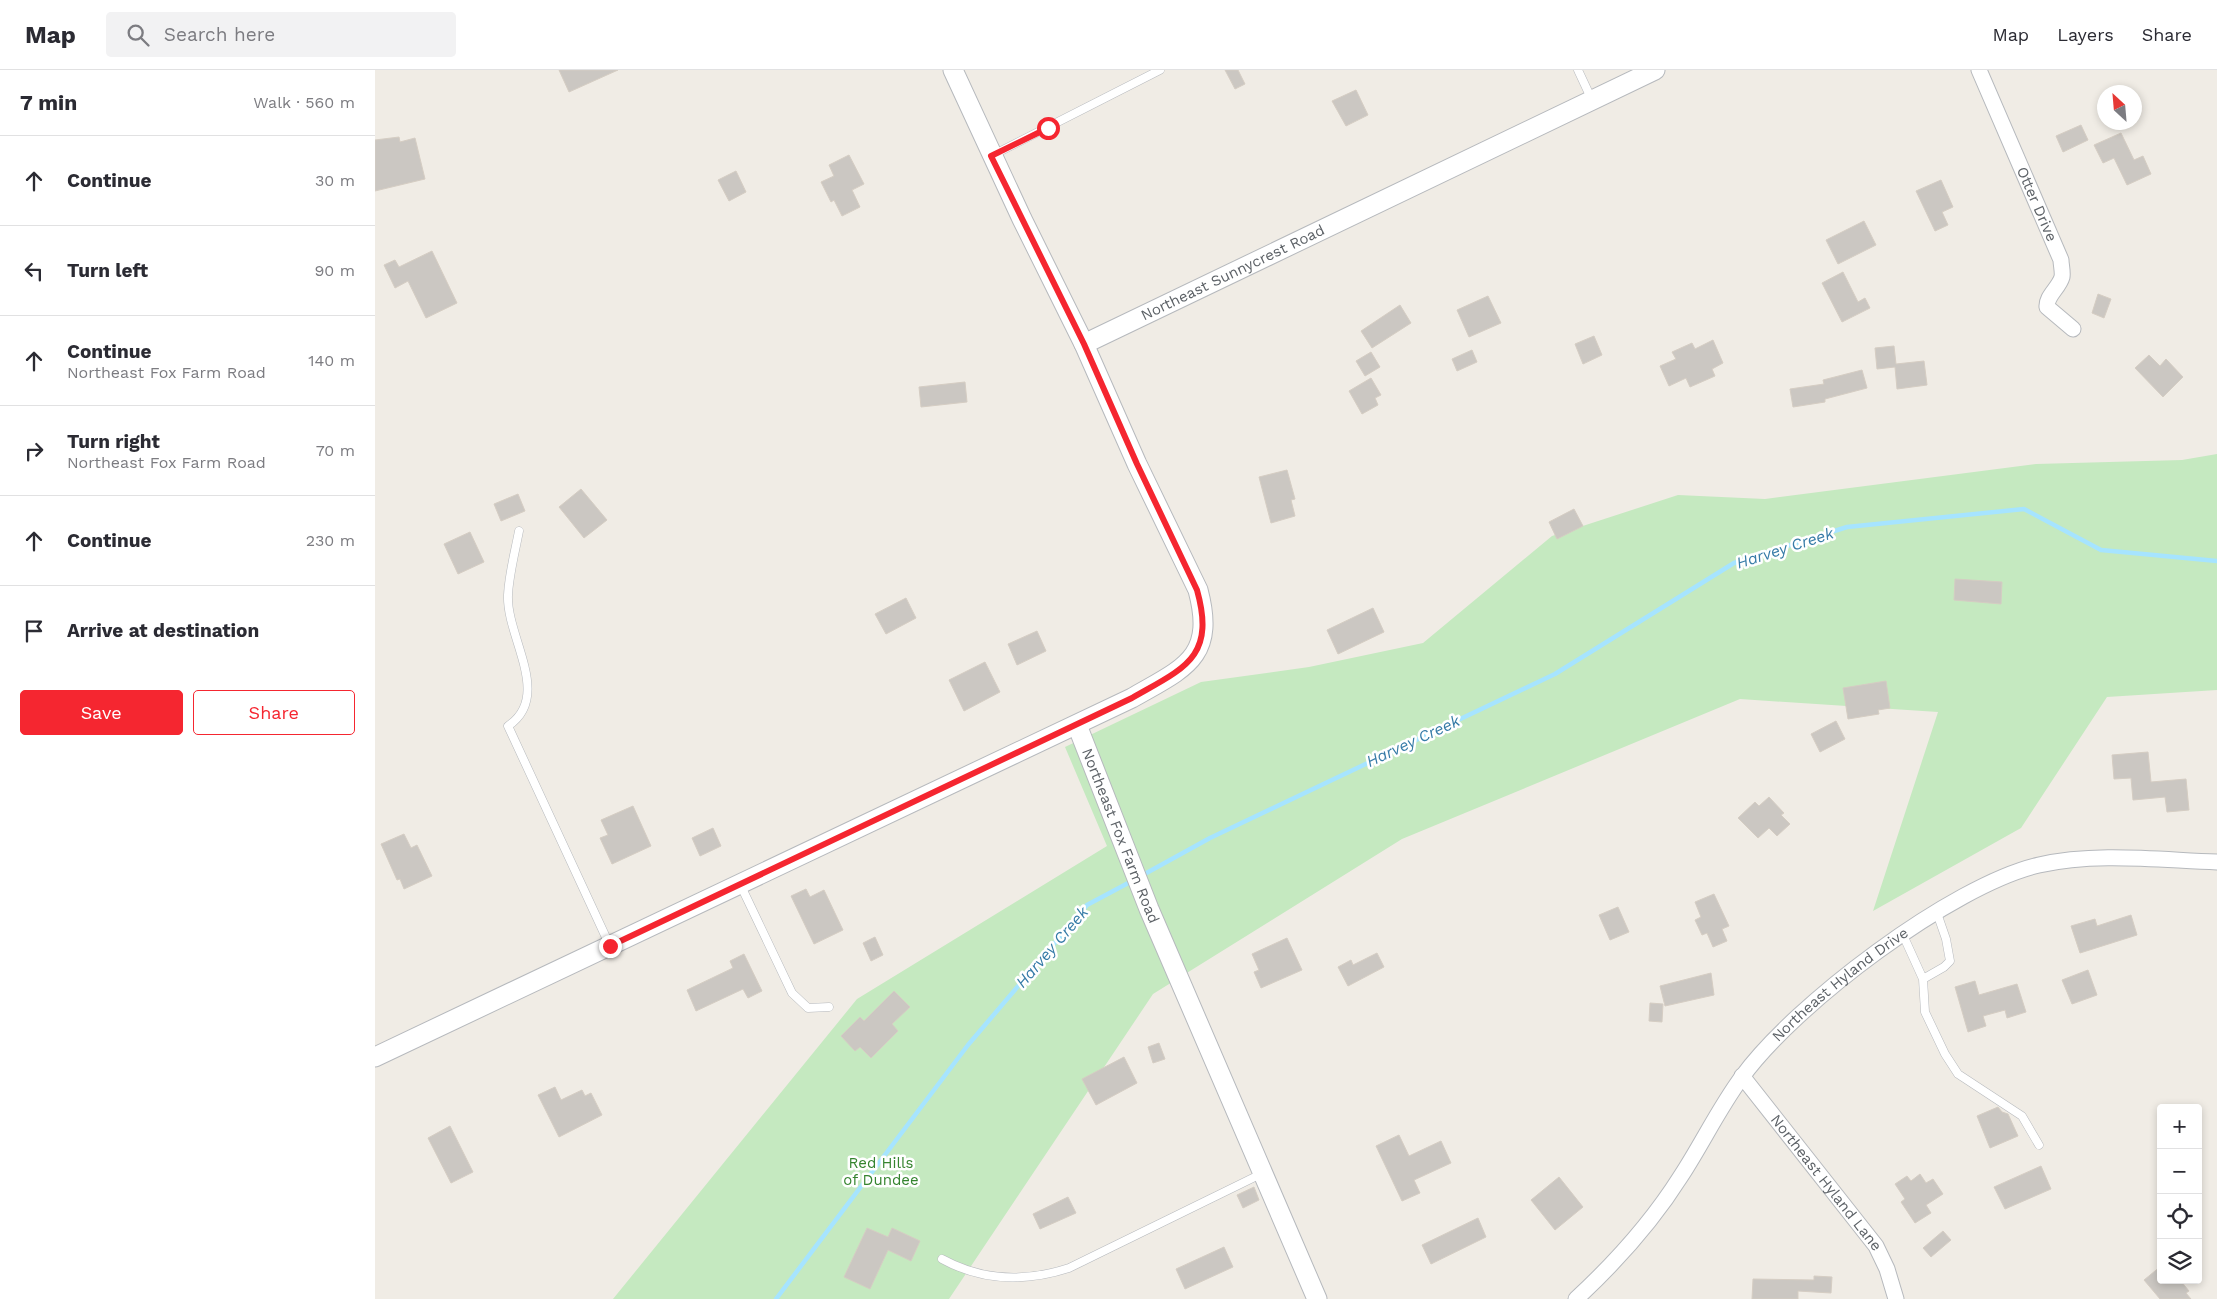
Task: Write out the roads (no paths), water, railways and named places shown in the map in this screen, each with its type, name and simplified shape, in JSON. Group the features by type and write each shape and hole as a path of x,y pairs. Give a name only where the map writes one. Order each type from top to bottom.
{"street":[{"path":"375,1056 1077,725 1170,676 1190,660 1202,640 1205,626 1197,590 1137,464 1084,344 991,156 953,70"},
{"name":"Otter Drive","path":"1979,70 2061,260 2063,275 2047,302 2047,307 2073,330"},
{"name":"Northeast Sunnycrest Road","path":"1084,344 1592,101 1647,72"},
{"name":"Northeast Fox Farm Road","path":"1077,725 1149,909 1317,1299"},
{"name":"Northeast Hyland Drive","path":"1576,1299 1600,1277 1647,1225 1681,1176 1742,1076 1771,1044 1824,994 1903,935 1962,896 2011,872 2041,864 2084,859 2217,862"},
{"name":"Northeast Hyland Lane","path":"1742,1076 1876,1246 1887,1269 1896,1299"}],"lane":[{"path":"991,156 1160,70"},
{"path":"1578,70 1592,101"},
{"path":"519,531 508,596 510,616 526,673 527,702 524,712 508,726 610,946"},
{"path":"740,884 792,993 808,1008 829,1007"},
{"path":"1923,979 1945,967 1950,961 1946,939 1937,912"},
{"path":"1903,935 1923,979 1925,1012 1945,1054 1958,1074 2022,1116 2039,1145"},
{"path":"942,1259 959,1268 980,1274 1004,1277 1045,1276 1069,1268 1263,1173"}],"waterway":[{"name":"Harvey Creek","path":"1141,876 1210,838 1555,674 1734,563 1847,527 2024,509 2101,550 2217,561"},
{"name":"Harvey Creek","path":"776,1299 968,1045 1087,905 1132,881"}],"park label":[{"name":"Red Hills of Dundee","path":"881,1172"}]}
